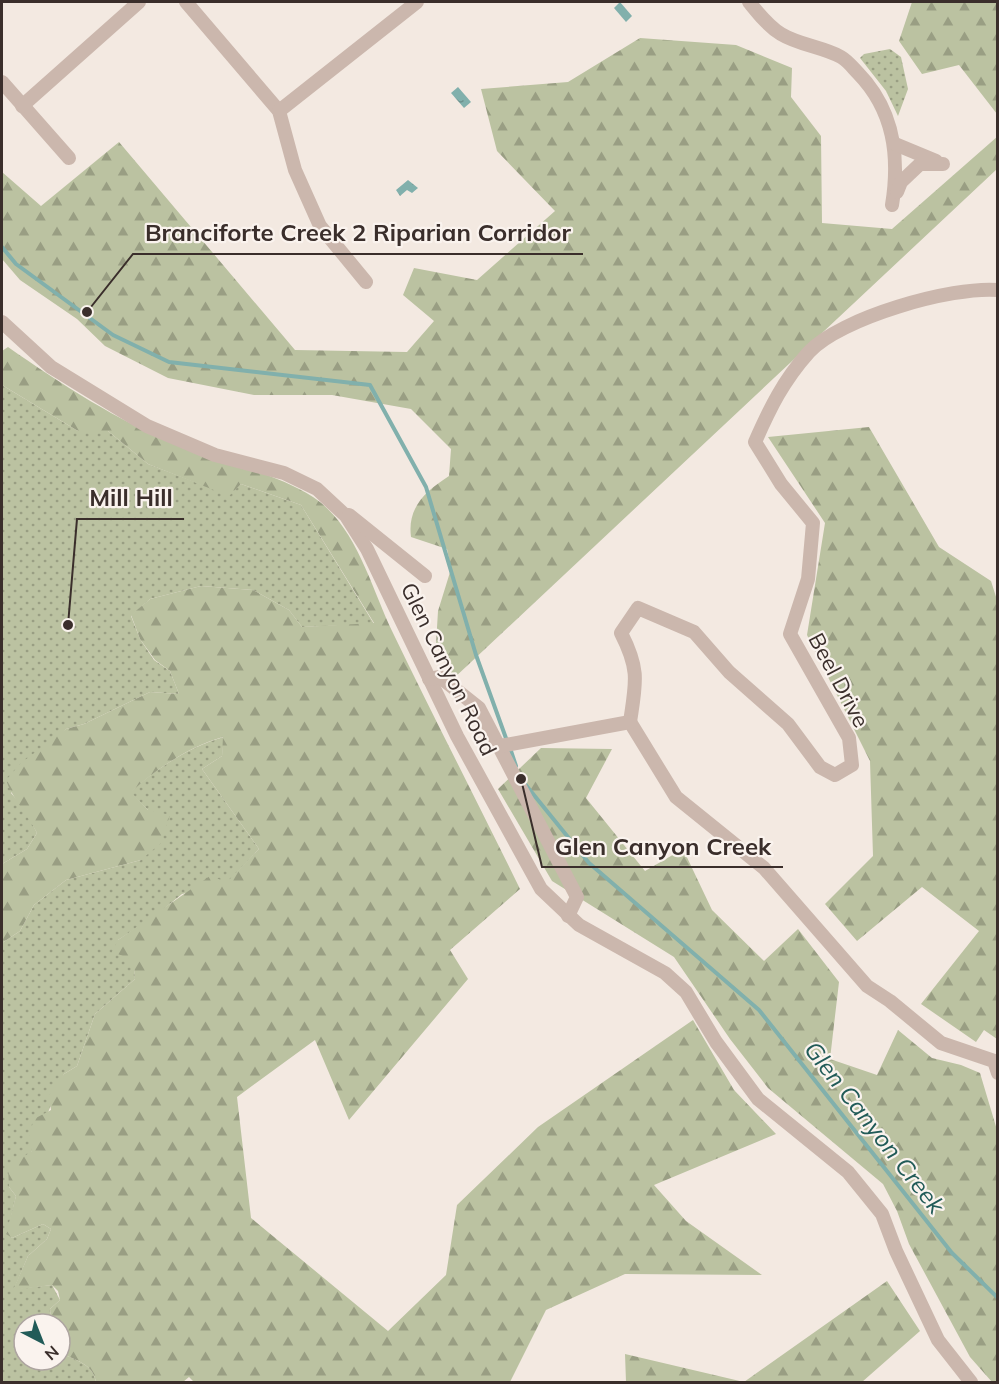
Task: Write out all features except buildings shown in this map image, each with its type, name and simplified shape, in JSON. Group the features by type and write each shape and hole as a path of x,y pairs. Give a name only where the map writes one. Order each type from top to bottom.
{"street":[{"path":"22,106 139,2"},
{"path":"186,2 279,111 295,170 320,226 366,282"},
{"path":"279,111 417,2"},
{"path":"749,2 762,18 781,34 843,58 872,88 888,119 895,144 896,177 892,205 901,182 920,164 943,164 895,144"},
{"path":"2,82 69,158"},
{"name":"Beel Drive","path":"630,722 637,676 631,652 621,633 638,608 694,632 729,672 788,724 820,767 835,774 852,765 849,738 790,634 808,579 813,523 781,484 754,442 777,393 811,350 862,318 914,302 984,289 998,290"},
{"name":"Glen Canyon Road","path":"2,322 7,336 51,367 147,426 215,454 284,473 317,489 346,516 367,549 462,746 541,889 579,925 665,973 686,992 716,1042 758,1099 848,1172 882,1214 896,1251 938,1340 971,1383"},
{"path":"317,489 425,576"},
{"path":"429,679 440,677 479,708 503,752 523,797 577,897 568,915"},
{"path":"503,752 515,743 630,722 676,797 764,868 867,986 890,1001 941,1043 994,1061 998,1073"}],"green space":[{"path":"912,2 997,2 997,114 959,65 922,74 899,41"},
{"path":"640,38 736,45 792,68 791,97 821,136 822,223 892,229 998,136 997,169 453,679 436,644 438,611 451,569 447,549 411,537 415,508 426,494 449,476 451,449 411,409 332,395 254,395 168,378 105,346 77,319 20,280 2,259 2,172 41,206 119,142 295,350 407,352 434,321 403,295 414,268 477,280 555,211 497,151 481,89 568,82"},
{"path":"890,49 901,57 908,89 898,116 886,91 860,58 864,54"},
{"path":"8,347 69,388 133,425 177,445 281,480 313,497 328,509 352,541 393,633 520,889 450,950 468,979 349,1120 315,1040 237,1097 251,1218 388,1331 446,1275 457,1205 538,1127 693,1020 734,1090 776,1134 654,1185 686,1221 762,1275 625,1274 546,1310 510,1382 194,1382 189,1377 183,1382 96,1382 88,1367 72,1358 72,1312 50,1312 50,1309 60,1300 58,1291 52,1285 13,1290 28,1256 47,1239 51,1229 43,1224 12,1238 6,1234 16,1196 9,1187 8,1167 32,1151 28,1139 34,1119 51,1110 49,1095 64,1074 77,1066 95,1014 135,979 134,967 130,960 112,952 118,940 210,876 227,882 259,849 202,769 222,756 223,737 211,741 174,759 131,792 148,810 170,815 161,843 141,860 66,880 34,905 20,931 2,943 2,864 27,849 37,833 6,780 21,763 66,729 84,724 150,692 179,694 170,671 155,660 140,639 131,615 150,599 201,586 253,590 289,610 302,627 374,623 301,505 241,484 229,496 148,464 108,431 78,431 2,385 2,351"},
{"path":"2,385 78,431 108,431 148,464 229,495 241,484 301,505 374,624 302,627 289,610 253,590 201,586 150,599 131,616 140,639 154,660 170,671 179,694 150,692 84,724 66,729 11,793 25,809 37,833 27,849 2,864"},
{"path":"869,427 939,547 991,581 997,600 997,1039 984,1030 976,1042 921,1004 979,931 922,887 857,941 825,904 873,856 870,761 807,635 825,523 768,437"},
{"path":"224,737 222,756 202,769 259,849 227,883 182,894 155,916 118,940 134,963 135,979 95,1014 77,1066 64,1074 32,1151 9,1187 16,1196 7,1234 12,1238 43,1224 51,1229 47,1239 28,1256 14,1289 52,1285 60,1300 50,1309 50,1312 12,1312 12,1372 72,1372 72,1358 88,1367 96,1382 2,1382 2,943 20,931 34,905 66,880 141,860 148,810 130,792 174,759"},
{"path":"541,748 612,749 586,798 645,871 683,849 712,910 764,961 798,929 839,982 830,1059 877,1075 898,1030 932,1058 961,1065 980,1073 997,1130 997,1382 992,1382 970,1357 909,1244 897,1211 883,1184 768,1088 730,1039 674,957 552,881 498,789"},
{"path":"887,1281 920,1331 862,1382 744,1382"},
{"path":"625,1354 744,1382 626,1382"}],"water":[{"path":"620,2 632,16 626,22 614,8"},
{"path":"458,87 471,102 464,108 451,93"},
{"path":"408,180 418,188 412,193 407,190 400,196 396,190"}],"waterway":[{"name":"Glen Canyon Creek","path":"2,247 16,264 113,335 169,362 370,385 426,487 476,655 507,741"},
{"name":"Glen Canyon Creek","path":"510,748 516,766"},
{"name":"Glen Canyon Creek","path":"525,784 589,863 759,1010 952,1253 998,1298"}],"place":[{"name":"Branciforte Creek 2 Riparian Corridor","path":"87,312"},
{"name":"Mill Hill","path":"68,625"},
{"name":"Glen Canyon Creek","path":"521,779"}]}
